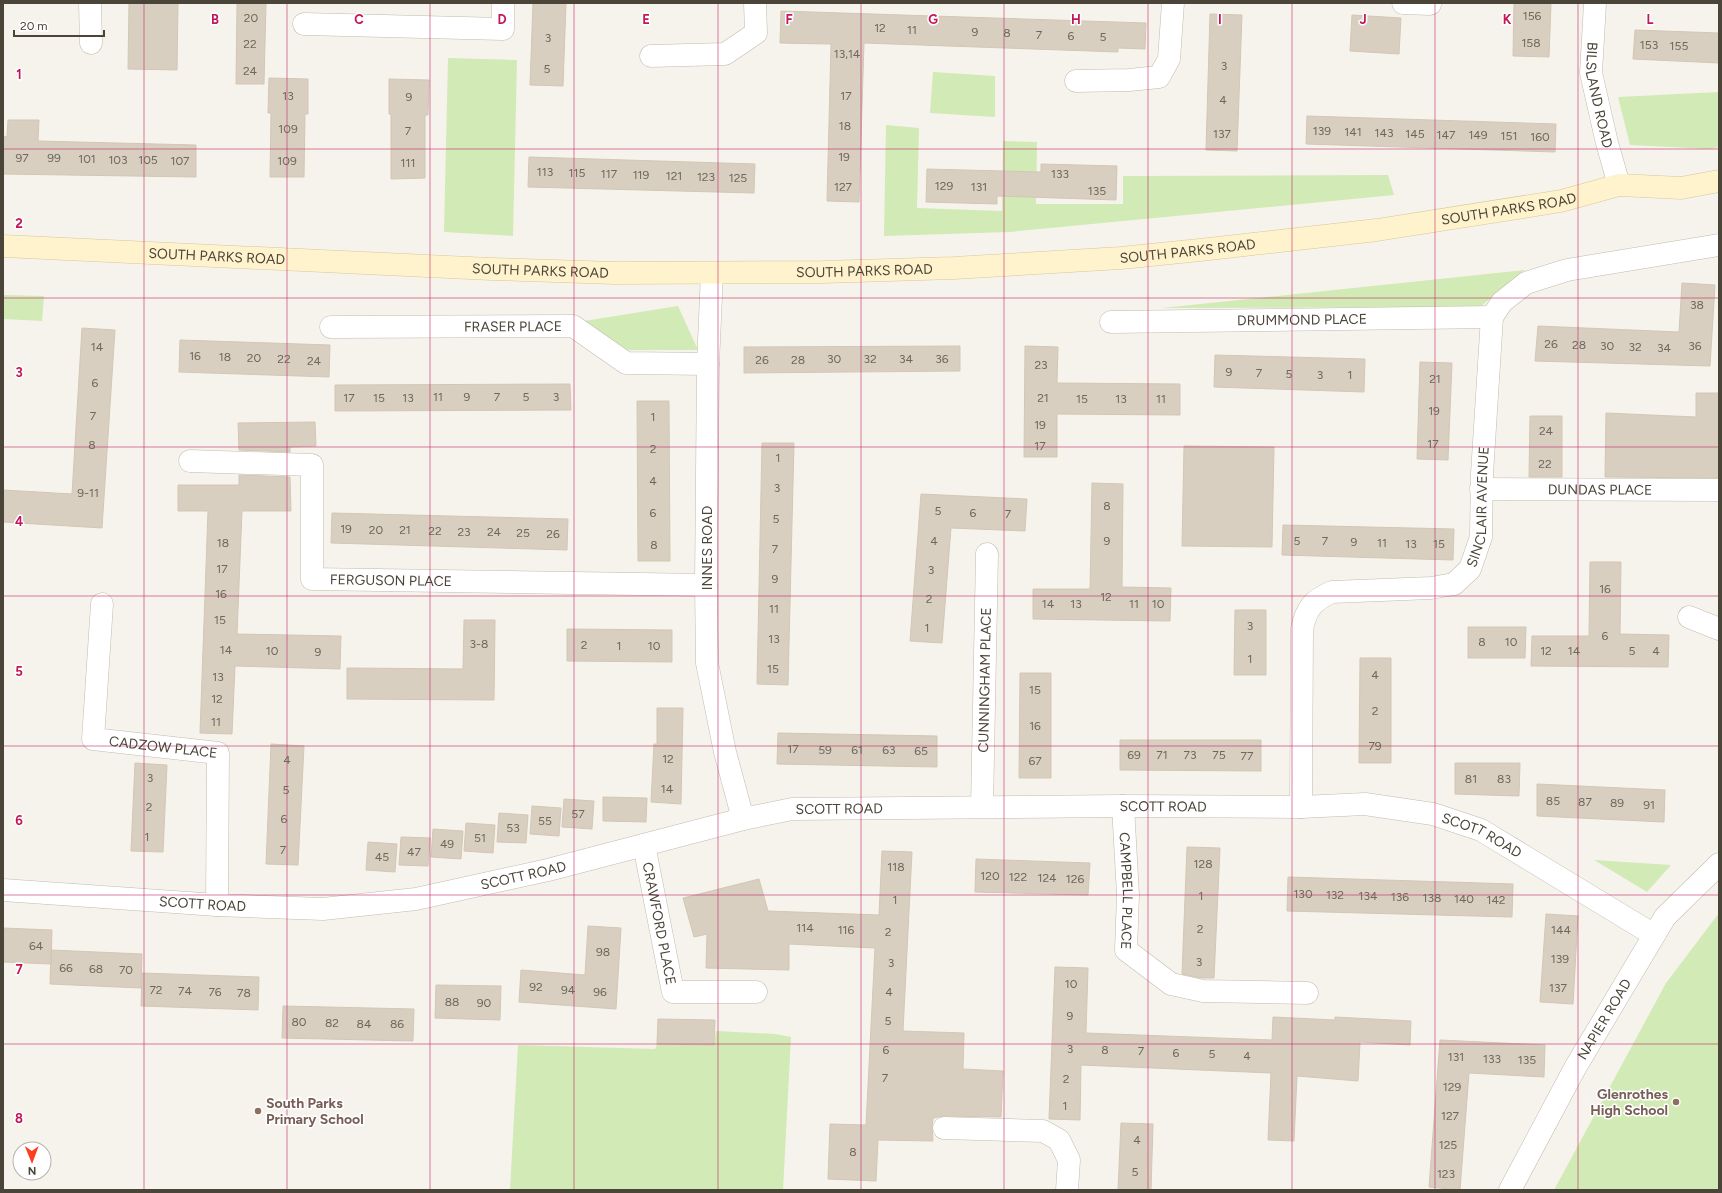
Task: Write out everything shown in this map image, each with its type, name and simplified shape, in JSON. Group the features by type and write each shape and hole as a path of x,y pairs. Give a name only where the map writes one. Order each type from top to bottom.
{"street":[{"path":"90,3 91,43"},
{"path":"304,24 503,29 503,3"},
{"path":"651,56 725,54 756,33 755,3"},
{"path":"1076,81 1129,80 1159,77 1169,59 1173,3"},
{"path":"1403,3 1430,4"},
{"name":"BILSLAND ROAD","path":"1595,3 1591,73 1607,143 1619,185"},
{"name":"SOUTH PARKS ROAD","path":"3,246 491,269 615,273 712,273 954,268 1121,258 1377,230 1561,201 1619,185 1681,188 1719,181"},
{"path":"1492,317 1502,302 1526,283 1567,270 1719,246"},
{"name":"INNES ROAD","path":"712,273 708,364 706,586 707,663 725,752 743,819"},
{"name":"DRUMMOND PLACE","path":"1111,322 1492,317"},
{"name":"SINCLAIR AVENUE","path":"1301,807 1302,629 1305,615 1318,598 1332,592 1431,588 1454,584 1470,569 1481,537 1481,489 1492,317"},
{"name":"FRASER PLACE","path":"331,327 573,326 626,363 708,364"},
{"name":"FERGUSON PLACE","path":"190,460 312,465 312,579 706,586"},
{"name":"DUNDAS PLACE","path":"1481,489 1719,490"},
{"name":"CUNNINGHAM PLACE","path":"982,807 986,554"},
{"name":"CADZOW PLACE","path":"102,604 93,739 218,753 217,905"},
{"path":"1689,616 1719,629"},
{"name":"SCOTT ROAD","path":"3,890 217,905 323,909 416,899 548,870 743,819 792,809 1123,806 1301,807 1365,804 1433,814 1482,830 1654,935"},
{"name":"CAMPBELL PLACE","path":"1123,806 1128,895 1126,950 1171,984 1203,991 1307,992"},
{"name":"CRAWFORD PLACE","path":"644,845 673,992 756,992"},
{"name":"NAPIER ROAD","path":"1510,1190 1575,1068 1665,917 1719,864"},
{"path":"944,1128 1043,1131 1059,1140 1069,1160 1067,1190"}],"green space":[{"path":"448,58 517,60 513,236 444,232"},
{"path":"933,72 995,76 995,117 930,113"},
{"path":"1719,92 1719,147 1710,149 1630,145 1618,97"},
{"path":"886,125 919,128 917,208 1002,211 1003,141 1037,142 1036,204 1123,204 1123,176 1388,175 1394,195 1009,232 884,236"},
{"path":"1525,270 1480,307 1162,308"},
{"path":"3,295 44,296 42,321 3,319"},
{"path":"678,306 698,350 625,350 584,321"},
{"path":"1594,860 1671,865 1647,892"},
{"name":"Glenrothes High School","path":"1719,913 1719,1190 1554,1190 1666,983"},
{"path":"716,1031 775,1034 791,1037 783,1190 510,1190 518,1045 655,1049 657,1044 714,1045"}],"building":[{"path":"129,3 178,3 177,70 128,69"},
{"path":"237,3 266,3 264,84 236,84"},
{"path":"533,3 566,3 563,86 530,85"},
{"path":"1514,3 1551,3 1549,57 1513,56"},
{"path":"781,11 1146,23 1145,49 1118,48 1118,52 864,43 859,202 827,201 831,44 780,43"},
{"path":"1210,14 1242,15 1237,151 1206,150"},
{"path":"1352,15 1401,18 1399,54 1350,51"},
{"path":"1635,30 1719,33 1719,63 1633,59"},
{"path":"269,78 308,79 308,114 305,114 304,177 270,177 271,113 268,113"},
{"path":"389,79 429,80 428,115 425,115 425,178 391,179 391,114 389,114"},
{"path":"1307,116 1556,124 1555,152 1306,144"},
{"path":"8,120 39,120 38,141 196,145 196,177 3,174 3,136 7,137"},
{"path":"529,157 755,164 754,193 528,187"},
{"path":"1041,164 1117,166 1116,200 997,196 997,204 926,202 927,169 1041,172"},
{"path":"1682,283 1715,285 1710,366 1535,361 1538,326 1679,332"},
{"path":"82,328 115,330 102,528 3,522 3,490 72,494"},
{"path":"180,340 330,345 329,377 179,372"},
{"path":"960,346 960,371 744,373 744,347"},
{"path":"1025,346 1058,347 1057,383 1180,384 1180,415 1057,414 1057,457 1024,457"},
{"path":"1215,355 1365,359 1364,392 1214,387"},
{"path":"1420,362 1452,363 1448,460 1417,459"},
{"path":"570,384 571,410 335,411 335,385"},
{"path":"1696,393 1719,393 1719,478 1605,477 1606,413 1696,417"},
{"path":"637,401 669,401 670,561 638,561"},
{"path":"1530,416 1562,416 1562,477 1529,477"},
{"path":"315,422 316,446 290,447 290,452 239,450 238,423"},
{"path":"762,443 794,443 788,685 757,684"},
{"path":"1184,446 1274,447 1272,547 1182,546"},
{"path":"239,475 290,477 291,511 242,511 237,634 341,636 340,669 235,666 232,734 200,733 208,511 178,511 178,485 239,485"},
{"path":"1092,483 1123,484 1122,587 1171,588 1170,621 1033,619 1033,589 1090,589"},
{"path":"921,494 1027,499 1025,531 951,528 942,643 910,641"},
{"path":"332,513 568,519 567,550 331,543"},
{"path":"1283,525 1454,529 1453,560 1282,555"},
{"path":"1590,562 1621,562 1620,634 1669,635 1668,667 1531,666 1532,636 1589,636"},
{"path":"1235,610 1266,610 1266,675 1234,675"},
{"path":"464,620 495,620 494,700 347,699 347,668 463,669"},
{"path":"1468,627 1526,627 1525,658 1468,658"},
{"path":"567,629 672,630 672,662 567,661"},
{"path":"1360,658 1391,658 1391,763 1359,763"},
{"path":"1020,673 1051,673 1051,778 1019,778"},
{"path":"657,708 683,708 681,804 651,802 654,744 657,744"},
{"path":"778,733 937,736 937,767 777,764"},
{"path":"1120,740 1261,740 1261,771 1120,770"},
{"path":"271,744 304,746 298,865 266,864"},
{"path":"135,763 167,765 163,852 131,851"},
{"path":"1455,763 1520,763 1519,796 1455,794"},
{"path":"1537,784 1665,790 1664,822 1537,816"},
{"path":"603,797 647,798 646,822 603,821"},
{"path":"564,799 594,801 592,829 562,827"},
{"path":"532,806 561,808 559,836 530,834"},
{"path":"499,813 528,815 526,843 497,842"},
{"path":"466,823 495,825 493,853 464,851"},
{"path":"433,829 463,831 461,859 431,857"},
{"path":"401,837 430,838 428,866 399,865"},
{"path":"368,842 397,844 395,872 366,870"},
{"path":"1187,847 1220,848 1214,978 1200,978 1182,974"},
{"path":"882,851 912,852 903,1031 964,1033 963,1069 1003,1071 1001,1117 944,1116 933,1118 933,1141 878,1140 876,1181 828,1179 830,1124 866,1125 875,948 789,944 789,970 706,968 707,934 694,937 683,898 759,879 768,911 879,915"},
{"path":"976,859 1090,863 1088,895 975,892"},
{"path":"1288,877 1513,884 1512,917 1287,911"},
{"path":"1546,914 1578,916 1573,1004 1540,1002"},
{"path":"588,926 621,928 616,1009 519,1002 521,970 585,975"},
{"path":"3,928 52,930 51,964 3,962"},
{"path":"51,950 142,954 141,988 50,984"},
{"path":"1055,967 1088,968 1086,1033 1272,1040 1273,1017 1335,1020 1335,1017 1411,1021 1410,1045 1360,1042 1358,1081 1297,1076 1294,1141 1268,1140 1271,1073 1081,1065 1080,1120 1049,1119"},
{"path":"142,973 259,977 258,1010 141,1006"},
{"path":"436,985 501,986 500,1020 435,1018"},
{"path":"283,1006 414,1009 413,1041 282,1038"},
{"path":"658,1019 715,1020 714,1045 657,1044"},
{"path":"1440,1040 1545,1045 1544,1077 1469,1073 1460,1190 1429,1187"},
{"path":"1121,1123 1153,1124 1151,1190 1118,1190"}],"place":[{"name":"Glenrothes High School","path":"1676,1102"},
{"name":"South Parks Primary School","path":"258,1111"}]}
